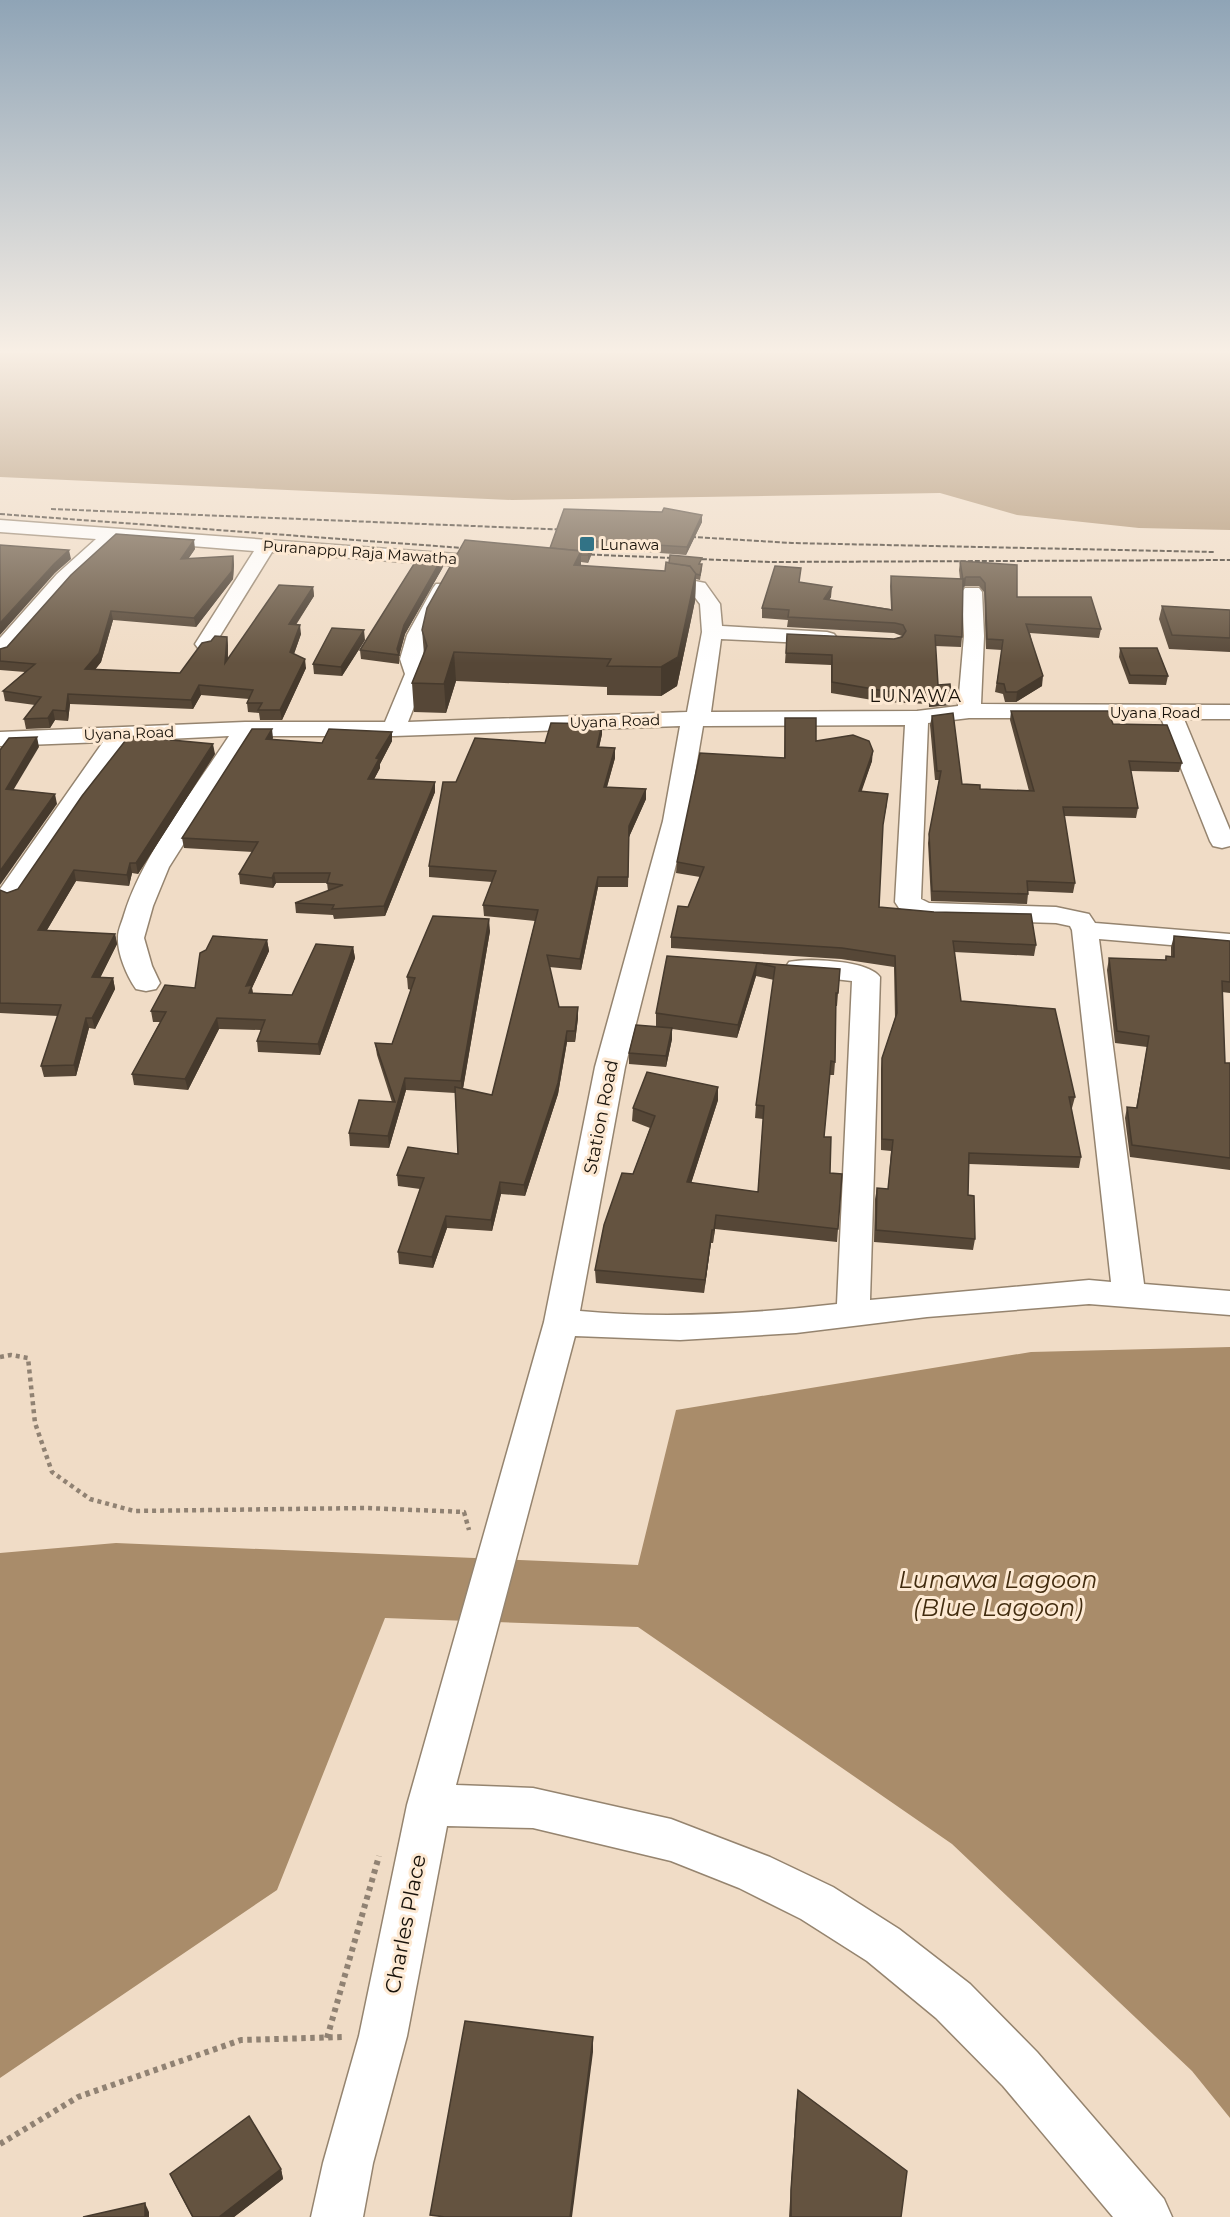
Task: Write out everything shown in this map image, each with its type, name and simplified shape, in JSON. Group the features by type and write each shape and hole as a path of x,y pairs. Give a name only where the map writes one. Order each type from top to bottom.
{"street":[{"name":"Puranappu Raja Mawatha","path":"7,526 515,564"},
{"path":"0,541 7,526"},
{"path":"0,651 64,578 113,534"},
{"path":"205,644 267,545"},
{"path":"389,729 394,729 416,674 411,659 417,635 459,559"},
{"name":"Station Road","path":"478,1632 486,1534 561,1322 610,1067 650,956 693,719 700,713 712,632 710,604 698,587 639,577"},
{"path":"969,711 974,636 972,592"},
{"path":"712,632 848,639"},
{"name":"Uyana Road","path":"0,738 245,729 389,729 693,719 917,718 969,711 1230,712"},
{"path":"1170,712 1222,841"},
{"path":"917,718 908,902 924,911 1056,915 1080,920 1085,930 1129,1295"},
{"path":"146,983 138,966 131,938 140,906 156,867 245,729"},
{"path":"10,893 120,733"},
{"path":"1085,930 1230,942"},
{"path":"769,965 852,972 866,977 853,1315"},
{"path":"561,1322 603,1326 680,1327 796,1321 927,1305 1089,1292 1230,1304"},
{"name":"Charles Place","path":"337,2217 348,2163 383,2036 429,1805 478,1632"},
{"path":"429,1805 533,1809 671,1840 754,1872 817,1903 883,1945 953,2001 1020,2069 1146,2217"}],"path":[{"path":"0,1357 11,1355 28,1358 35,1423 52,1472 90,1499 134,1511 366,1508 464,1512 486,1534"},
{"path":"0,2144 78,2097 242,2040 383,2036"}],"water":[{"path":"0,456 1230,456 1230,530 1139,528 1017,515 940,493 512,500 0,477"},
{"name":"Lunawa Lagoon (Blue Lagoon)","path":"1230,1347 1230,2118 1192,2071 952,1844 638,1627 385,1618 277,1890 0,2078 0,1553 116,1543 638,1565 676,1410 1031,1352"}],"building":[{"path":"664,508 702,515 687,547 594,541 588,555 581,555 581,551 550,548 564,509 662,512"},
{"path":"116,534 194,540 181,559 233,556 232,571 194,618 111,611 99,653 85,669 180,673 202,643 211,641 215,636 227,637 225,663 279,585 313,587 289,624 300,625 290,652 305,659 280,710 258,710 262,703 247,703 253,690 199,685 191,700 68,694 66,711 53,710 48,718 24,719 41,697 3,691 35,664 0,661 0,649 7,647 71,575"},
{"path":"465,540 581,551 574,565 665,571 666,562 690,566 696,573 678,657 661,667 607,666 611,659 454,652 444,684 412,683 427,646 422,630 427,608"},
{"path":"0,545 69,550 0,623"},
{"path":"670,555 702,558 699,564 702,564 700,575 696,574 690,566 669,563"},
{"path":"419,556 442,558 404,625 397,649 399,655 360,650"},
{"path":"960,561 1017,565 1017,597 1091,597 1101,629 1026,624 1043,676 1017,692 1006,692 1004,684 997,683 1003,640 987,639 985,583 980,577 966,577 963,580"},
{"path":"775,566 801,568 799,582 832,587 824,599 892,610 891,576 963,579 962,637 935,635 938,685 950,684 951,694 930,697 930,693 885,691 832,682 832,655 786,653 787,634 894,639 902,637 906,631 903,625 895,623 788,617 789,610 762,608"},
{"path":"1162,606 1230,610 1230,638 1172,635"},
{"path":"332,628 364,630 341,667 313,664"},
{"path":"1120,648 1157,648 1168,676 1130,675"},
{"path":"1011,711 1108,711 1113,724 1167,725 1182,763 1129,761 1138,808 1063,807 1075,883 1027,881 1028,894 932,891 929,834 941,771 937,771 932,716 953,713 962,784 980,785 980,789 1034,791"},
{"path":"785,718 816,718 816,741 853,735 869,741 873,751 859,791 888,794 883,825 879,907 934,912 1031,914 1036,945 953,941 961,1001 1055,1009 1075,1097 1069,1097 1081,1157 969,1153 968,1195 974,1196 975,1239 876,1230 877,1188 888,1189 893,1140 882,1139 882,1058 897,1013 895,956 842,948 671,937 678,906 688,907 704,867 677,862 700,753 785,758"},
{"path":"551,723 602,724 597,747 615,748 604,787 646,789 629,826 628,877 598,877 580,959 547,955 559,1007 578,1007 575,1031 567,1031 558,1083 524,1185 500,1182 491,1220 446,1216 432,1257 398,1252 424,1178 397,1175 408,1147 458,1154 455,1087 492,1095 538,910 483,905 496,871 429,866 443,782 456,782 475,738 545,743"},
{"path":"252,729 272,729 266,739 322,743 329,729 392,732 376,758 379,759 368,779 435,782 384,906 332,909 334,905 295,903 343,885 327,883 330,873 274,873 272,878 239,874 258,842 182,838"},
{"path":"129,736 213,744 136,863 130,863 127,875 74,870 38,930 115,934 92,977 113,978 92,1018 86,1018 74,1065 41,1066 61,1005 0,1003 0,890 7,893 18,889 82,796"},
{"path":"37,737 6,789 55,794 0,871 0,750 9,738"},
{"path":"433,916 489,919 461,1081 405,1078 388,1136 349,1133 359,1100 395,1102 375,1043 392,1044 415,978 407,977"},
{"path":"213,936 267,940 246,986 252,985 249,993 292,995 316,944 353,947 318,1044 257,1041 265,1020 217,1018 185,1079 132,1074 166,1012 151,1011 165,985 195,988 200,953 206,950"},
{"path":"1174,936 1230,941 1230,982 1222,981 1225,1063 1230,1063 1230,1158 1132,1145 1127,1107 1137,1108 1149,1036 1117,1031 1109,958 1166,960 1166,956 1174,957"},
{"path":"667,956 840,969 838,993 836,993 835,1062 831,1061 824,1137 831,1137 830,1173 842,1174 838,1229 716,1215 705,1280 595,1270 604,1225 622,1173 633,1174 655,1116 633,1108 647,1072 718,1087 687,1182 758,1192 764,1106 756,1105 775,967 757,963 738,1025 656,1013"},
{"path":"636,1025 672,1028 666,1056 629,1053"},
{"path":"465,2021 593,2037 570,2217 430,2215"},
{"path":"798,2090 907,2171 901,2217 791,2217"},
{"path":"249,2116 281,2169 219,2217 193,2217 170,2174"},
{"path":"145,2203 145,2217 83,2217"}],"railway":[{"path":"51,509 573,530"},
{"path":"0,514 477,549"},
{"path":"677,536 792,543 1214,552"},
{"path":"576,554 771,562 1230,560"}],"place":[{"name":"Lunawa","path":"587,544"}],"district":[{"name":"LUNAWA","path":"916,696"}]}
